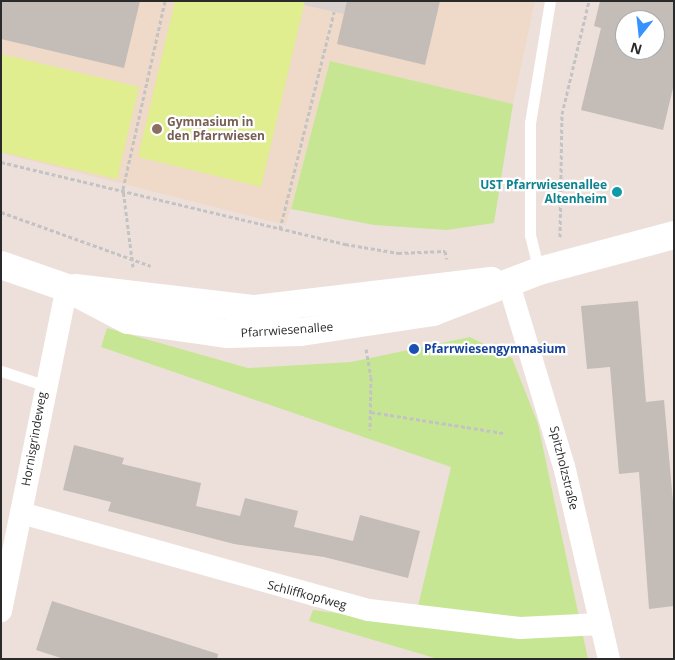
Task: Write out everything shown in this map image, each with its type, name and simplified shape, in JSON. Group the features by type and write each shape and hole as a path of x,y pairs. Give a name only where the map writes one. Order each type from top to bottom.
{"main road":[{"name":"Pfarrwiesenallee","path":"1,265 67,288 128,320 170,328 228,334 362,324 433,312 508,281 538,271 674,235"},
{"name":"Pfarrwiesenallee","path":"67,288 132,291 255,309 508,281"}],"street":[{"name":"Spitzholzstraße","path":"508,281 564,466 609,659"},
{"name":"Hornisgrindeweg","path":"3,597 21,513 44,385 67,288"},
{"name":"Schliffkopfweg","path":"21,513 369,610 520,628 601,624"}],"lane":[{"path":"538,271 530,236 530,123 550,1"},
{"path":"1,371 44,385"}],"path":[{"path":"132,291 132,257 123,189 165,1"},
{"path":"560,241 562,114 589,1"},
{"path":"280,229 334,12"},
{"path":"1,162 123,189 280,229 398,253 445,251"},
{"path":"1,212 132,257 156,269"},
{"path":"362,324 371,377 370,430"},
{"path":"371,412 504,433"}],"shaded area":[{"name":"Gymnasium in den Pfarrwiesen","path":"1,1 535,1 513,104 330,61 286,225 1,153"},
{"path":"305,1 347,1 344,14 304,5"}],"green space":[{"path":"175,1 305,1 261,187 138,157"},
{"path":"1,54 139,87 117,179 1,152"},
{"path":"330,61 513,104 494,223 447,230 374,225 291,209"},
{"path":"107,328 248,368 351,362 470,337 512,358 538,424 588,659 438,659 309,621 313,610 414,623 451,467 101,347"}],"building":[{"path":"1,1 140,1 124,68 1,39"},
{"path":"347,1 440,1 425,65 337,44"},
{"path":"600,1 674,1 674,84 663,130 581,110 601,28 594,26"},
{"path":"638,301 646,402 664,400 674,513 674,606 649,609 639,472 619,474 610,367 587,369 581,306"},
{"path":"74,445 124,458 122,464 201,483 196,506 240,516 245,498 298,511 294,527 353,541 360,515 420,531 408,578 324,557 234,544 108,511 111,502 63,490"},
{"path":"52,601 218,654 217,659 64,659 36,650"}],"place":[{"name":"Gymnasium in den Pfarrwiesen","path":"157,129"},
{"name":"UST Pfarrwiesenallee Altenheim","path":"617,192"},
{"name":"Pfarrwiesengymnasium","path":"414,349"}]}
